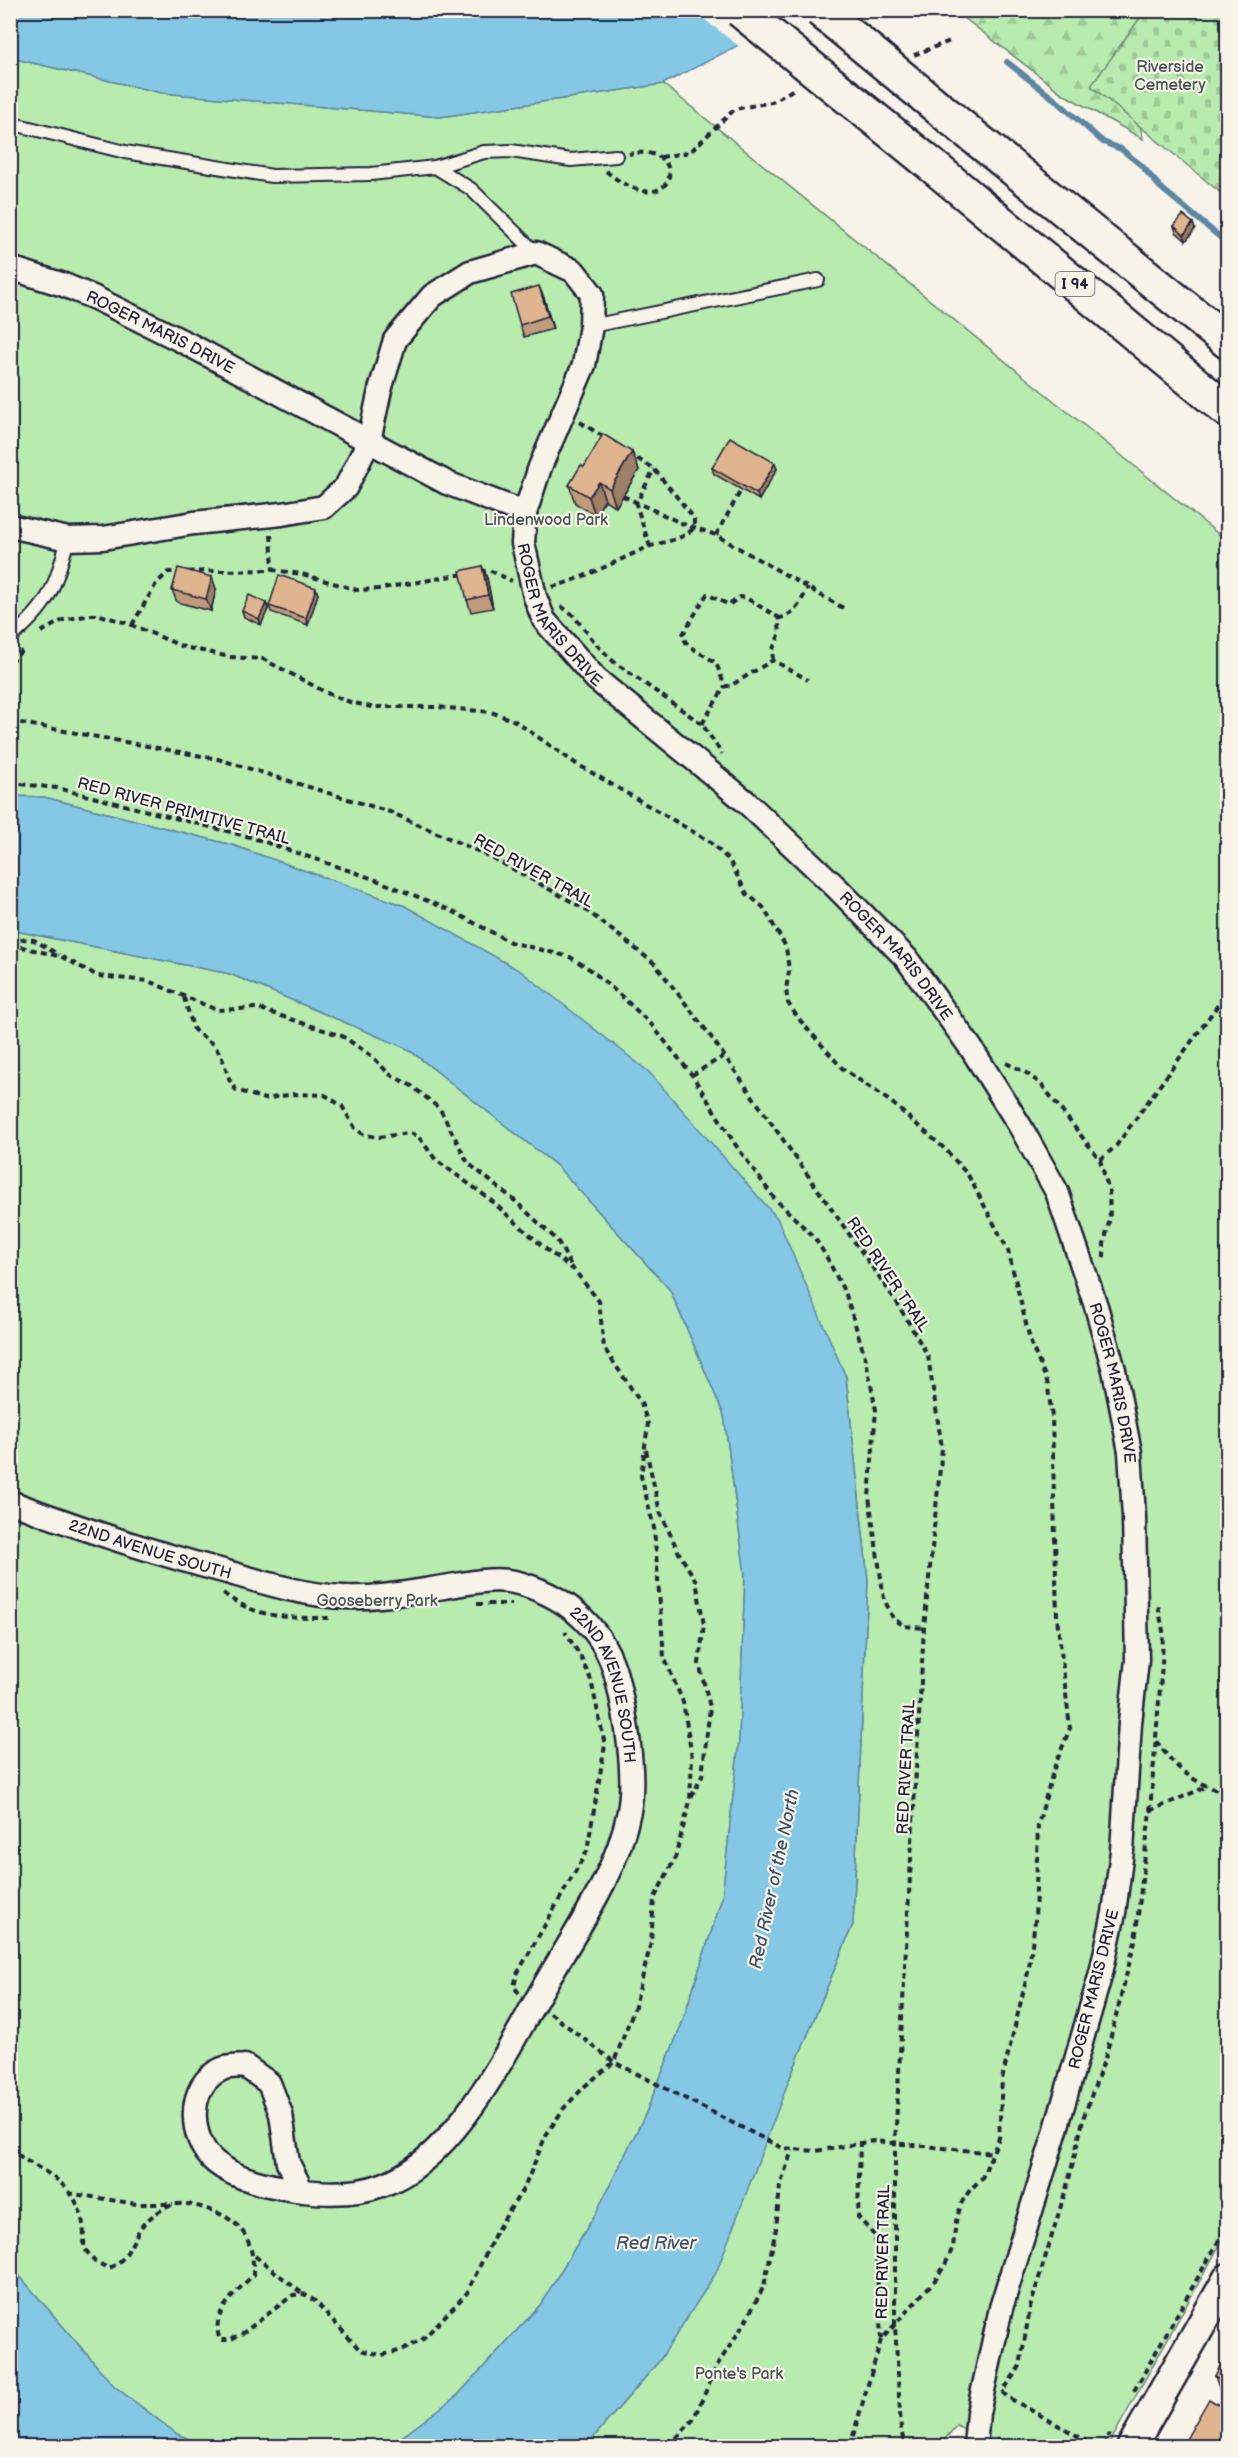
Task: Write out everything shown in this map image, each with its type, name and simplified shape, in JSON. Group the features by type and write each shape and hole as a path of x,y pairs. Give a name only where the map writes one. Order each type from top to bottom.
{"highway":[{"name":"I 94","path":"740,10 923,158 1227,411"},
{"path":"820,10 1227,342"}],"street":[{"name":"ROGER MARIS DRIVE","path":"536,253 574,270 592,294 591,326 573,418 540,467 525,513 523,543 544,588 544,620 596,679 745,801 837,888 906,958 971,1048 1020,1126 1057,1192 1096,1306 1114,1370 1130,1452 1137,1648 1122,1851 1114,1913 1101,1973 1052,2143 1000,2308 978,2413 975,2446"},
{"path":"10,526 68,539 103,538 204,522 324,507 346,487 369,441 380,390 395,340 432,296 470,272 536,253"},
{"name":"ROGER MARIS DRIVE","path":"10,268 64,285 95,298 188,344 447,483 525,513"},
{"name":"22ND AVENUE SOUTH","path":"10,1502 167,1556 294,1590 344,1597 395,1594 477,1581 517,1582 552,1594 582,1615 601,1640 616,1676 630,1752 630,1809 620,1844 604,1881 493,2075 450,2135 417,2166 383,2185 343,2193 302,2191 269,2186 241,2176 214,2161 198,2137 194,2108 203,2084 222,2068 245,2066 269,2083 281,2114 288,2163 302,2191"},
{"path":"1123,2436 1227,2278"}],"lane":[{"path":"10,123 125,152 272,176 371,174 435,167 484,152 511,151 572,160 616,156"},
{"path":"435,167 471,189 536,253"},
{"path":"591,326 818,280"},
{"path":"10,638 46,603 68,539"}],"path":[{"path":"592,159 617,180 638,190 651,193 664,188 670,179 669,167 661,157 639,152 616,156"},
{"path":"573,418 578,433"},
{"path":"573,418 609,440"},
{"path":"544,588 577,580 650,546 686,536 694,528 694,518 654,469 627,452"},
{"path":"650,546 636,501 654,469"},
{"path":"716,535 740,492"},
{"path":"623,496 694,528 716,535 845,609"},
{"path":"270,515 273,570"},
{"path":"132,625 156,584 168,572 273,570 302,574 357,590 378,589 467,574"},
{"path":"478,572 489,570 544,588 572,614 614,662 702,724 726,760"},
{"path":"544,588 552,575"},
{"path":"778,619 794,612 808,588"},
{"path":"725,686 716,664 687,644 683,638 683,634 707,594 729,605 740,597 746,598 778,617 780,633 772,651 773,660"},
{"path":"38,636 63,620 90,615 132,625 184,647 230,657 263,659 331,695 350,702 371,707 436,707 491,712 535,734 575,763 709,841 729,860 747,894 763,907 786,947 789,971 786,990 788,1003 798,1018 842,1068 891,1102 945,1149 968,1175 1008,1250 1031,1344 1047,1381 1052,1417 1057,1617 1070,1728 1054,1768 1038,1825 1035,1921 1029,1968 1002,2079 999,2138 982,2178 962,2202 956,2221 953,2247 945,2265 936,2279 895,2325 901,2430 905,2446"},
{"path":"10,662 24,648"},
{"path":"773,660 808,680"},
{"path":"725,686 730,686 773,660"},
{"path":"702,724 725,686"},
{"name":"RED RIVER TRAIL","path":"10,721 218,759 390,812 493,858 585,909 655,964 724,1056 896,1301 928,1356 942,1448 924,1628 895,2143 895,2325 881,2340 849,2446"},
{"name":"RED RIVER PRIMITIVE TRAIL","path":"10,783 57,788 250,837 374,879 450,910 510,942 570,957 591,970 651,1024 692,1075 735,1144 774,1198 814,1237 846,1295 866,1360 876,1410 869,1497 884,1599 893,1618 904,1626 924,1628"},
{"path":"10,938 34,940 98,976 148,981 217,1010 257,1008 342,1036 372,1056 388,1074 412,1086 440,1109 468,1162 514,1200 556,1240 574,1270 599,1301 604,1348 641,1403 648,1424 641,1476 654,1528 664,1657 683,1702 692,1757 690,1801"},
{"path":"10,947 22,947 62,957"},
{"path":"1100,1160 1116,1146 1227,991"},
{"path":"184,998 194,1030 214,1045 221,1055 230,1081 236,1090 265,1099 294,1094 325,1095 342,1106 355,1128 364,1135 380,1137 410,1132 418,1136 436,1160 487,1197 547,1251 574,1270"},
{"path":"692,1075 724,1056"},
{"path":"1002,1060 1041,1084 1100,1160 1109,1191 1110,1218 1104,1244 1104,1273"},
{"path":"254,2255 315,2301 360,2350 382,2355 404,2350 423,2339 467,2293 497,2230 525,2186 546,2135 564,2108 585,2086 614,2062 636,2006 651,1943 654,1899 675,1858 690,1801 702,1776 710,1707 699,1663 704,1625 696,1581 679,1553 660,1512 645,1446"},
{"path":"222,1593 239,1605 262,1614 289,1618 340,1618"},
{"path":"978,2413 1002,2392 1020,2366 1030,2308 1069,2179 1084,2116 1106,2055 1136,1941 1150,1811 1163,1630 1156,1596"},
{"path":"468,1605 516,1604"},
{"path":"558,1626 566,1633 581,1657 591,1680 605,1745 586,1851 517,1974 514,1987 521,1996 534,2003 614,2062 773,2144 792,2150 816,2151 860,2142 895,2143 994,2153"},
{"path":"1156,1740 1174,1766 1207,1787 1227,1794"},
{"path":"1150,1811 1207,1787"},
{"path":"860,2142 858,2217 875,2236 881,2340"},
{"path":"10,2147 18,2156 57,2179 80,2208 85,2226 84,2248 95,2262 109,2268 119,2264 143,2225 158,2212 174,2204"},
{"path":"669,2446 693,2420 718,2364 744,2324 764,2286 776,2229 780,2186 792,2150"},
{"path":"68,2193 136,2204 194,2205 226,2215 247,2237 254,2255 253,2275 225,2305 218,2319 216,2331 220,2340 230,2340 243,2333 293,2295 304,2294"},
{"path":"1131,2396 1227,2224"},
{"path":"1002,2392 1085,2440 1081,2446"},
{"path":"1103,2446 1123,2436"}],"green space":[{"path":"955,11 1145,11 1133,49 1134,93 1143,139 1063,94"},
{"name":"Riverside Cemetery","path":"1145,11 1227,11 1227,198 1091,86"},
{"name":"Lindenwood Park","path":"11,58 162,93 440,117 663,84 1227,541 1227,2232 1108,2446 993,2446 957,2425 939,2446 586,2446 660,2360 789,2080 853,1924 868,1580 846,1376 405,906 232,845 44,797 11,796"},
{"name":"Gooseberry Park","path":"10,930 230,974 408,1049 557,1166 670,1290 724,1415 745,1574 739,1741 722,1898 681,2026 645,2115 596,2213 541,2304 458,2395 390,2446 205,2446 177,2434 114,2386 11,2266"}],"water":[{"path":"11,11 805,11 663,84 440,117 162,93 11,58"},
{"name":"Red River","path":"11,796 44,797 232,845 405,906 522,972 649,1072 777,1218 846,1377 868,1580 853,1924 789,2080 716,2273 660,2360 586,2446 390,2446 458,2395 541,2304 596,2213 645,2115 681,2026 722,1898 739,1741 745,1574 724,1415 670,1290 557,1166 408,1049 230,974 11,930"},
{"path":"11,2266 114,2386 177,2434 205,2446 11,2446"}],"pier":[{"path":"808,10 741,48 694,11"}],"building":[{"path":"1183,215 1193,223 1184,235 1174,226"},
{"path":"539,286 548,316 520,325 511,294"},
{"path":"603,434 632,452 610,489 599,482 589,497 569,485 581,465 584,467"},
{"path":"730,437 775,463 757,494 712,468"},
{"path":"482,566 488,595 467,600 460,571"},
{"path":"178,568 212,577 206,599 172,590"},
{"path":"279,575 316,588 306,618 269,606"},
{"path":"249,595 266,603 259,619 242,611"},
{"path":"1227,2356 1227,2383 1215,2376"},
{"path":"1209,2399 1227,2410 1227,2427 1216,2446 1195,2446 1185,2441"}],"waterway":[{"path":"940,10 948,17"},
{"path":"1007,62 1058,102 1103,142 1121,149 1141,165 1160,187 1228,244"}],"water label":[{"name":"Red River of the North","path":"774,1879"}],"park label":[{"name":"Ponte's Park","path":"739,2373"}]}
